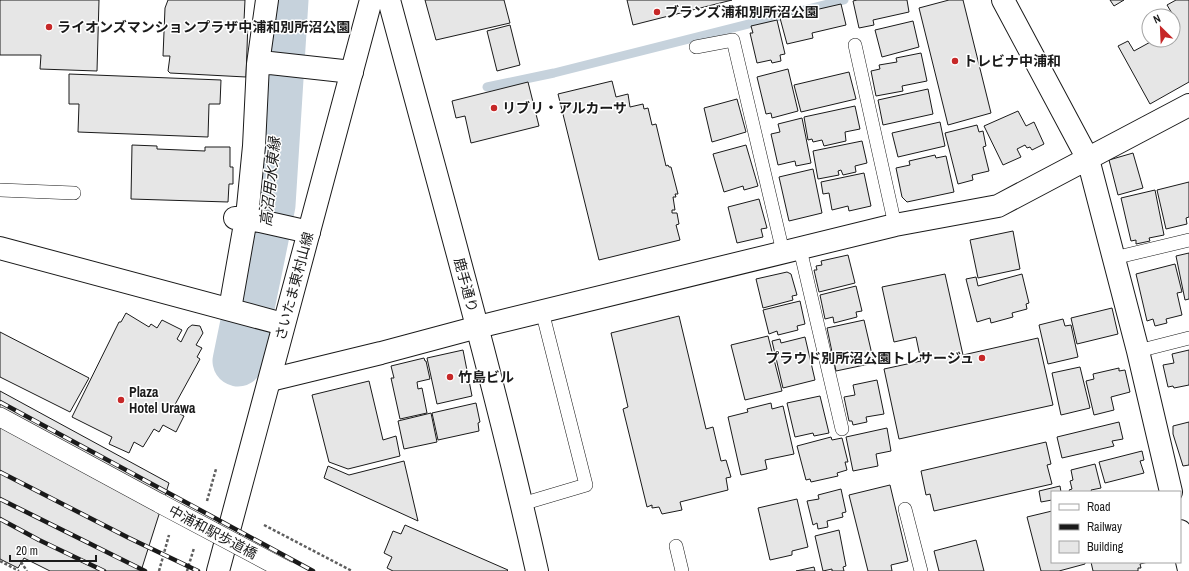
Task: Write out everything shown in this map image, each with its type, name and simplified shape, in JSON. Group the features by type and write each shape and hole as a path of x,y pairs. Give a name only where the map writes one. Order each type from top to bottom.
{"street":[{"path":"241,312 255,221 254,146 264,63 267,0"},
{"name":"さいたま東村山線","path":"218,571 371,0"},
{"name":"鹿手通り","path":"389,0 478,327 537,571"},
{"path":"1003,0 1088,159 1138,351 1171,491"},
{"path":"264,63 299,65 352,72"},
{"path":"270,380 542,311 895,225 998,206 1189,105"},
{"path":"255,221 309,232"},
{"path":"0,248 283,324"},
{"name":"中浦和駅歩道橋","path":"0,417 287,571"},
{"path":"1181,535 1189,570"}],"lane":[{"path":"696,46 733,40 842,429"},
{"path":"855,45 895,225"},
{"path":"0,190 74,193"},
{"path":"1114,258 1189,240"},
{"path":"522,504 586,486 542,311"},
{"path":"1138,351 1189,338"},
{"path":"905,509 921,571"},
{"path":"676,546 682,571"}],"path":[{"path":"158,571 169,508"},
{"path":"264,525 352,571"},
{"path":"0,561 19,571"},
{"path":"21,562 27,571"}],"building":[{"name":"ライオンズマンションプラザ中浦和別所沼公園","path":"0,0 99,0 97,71 40,69 41,55 0,55"},
{"path":"168,0 245,0 244,21 248,21 246,77 170,73 168,71 170,56 163,56 165,8"},
{"path":"425,0 504,0 510,23 436,40"},
{"name":"ブランズ浦和別所沼公園","path":"627,0 732,0 633,25"},
{"path":"907,0 909,12 873,20 874,25 859,28 853,1"},
{"name":"トレビナ中浦和","path":"949,0 963,0 991,113 948,125 919,8"},
{"path":"1110,0 1124,0 1114,6"},
{"path":"1176,0 1189,0 1189,82 1150,104 1118,46 1128,41 1134,51 1141,47 1181,48 1181,8 1169,8 1167,5"},
{"path":"841,4 846,25 812,33 813,38 787,44 780,18"},
{"path":"777,20 785,54 780,55 781,61 772,63 771,60 757,63 750,33 753,33 751,26"},
{"path":"913,21 919,47 882,57 875,30"},
{"path":"510,25 520,65 497,71 487,31"},
{"path":"921,53 927,81 902,86 903,91 876,96 871,71 880,69 879,65 897,62 896,58"},
{"path":"788,69 798,111 772,118 771,113 766,114 757,77"},
{"path":"849,72 856,99 801,112 794,85"},
{"path":"69,74 221,80 220,104 209,104 208,137 78,132 79,104 69,104"},
{"path":"612,81 616,97 628,94 630,107 643,104 644,109 648,108 652,125 656,124 666,166 668,165 671,167 678,194 675,194 676,197 673,197 675,210 672,210 672,213 677,213 679,224 676,225 680,240 599,260 558,94"},
{"name":"リブリ・アルカーサ","path":"528,82 539,126 471,143 465,116 456,118 452,101"},
{"path":"928,89 933,114 883,125 878,100"},
{"path":"737,99 746,132 712,142 704,108"},
{"path":"855,106 860,129 845,132 846,141 824,146 822,140 813,142 812,139 808,140 804,117"},
{"path":"1018,111 1026,126 1034,122 1044,144 1032,150 1030,147 1027,148 1025,145 1017,149 1021,157 1003,165 984,126"},
{"path":"802,118 811,163 796,166 795,161 778,165 771,134 780,132 778,124"},
{"path":"940,122 945,146 898,157 892,133"},
{"path":"977,125 979,132 983,131 986,146 983,147 989,171 972,175 973,180 958,184 945,133"},
{"path":"862,141 867,163 855,166 856,172 843,175 841,170 838,171 839,175 818,179 813,151"},
{"path":"132,145 157,146 157,149 205,151 205,147 230,147 230,167 233,167 233,184 229,184 228,202 131,199"},
{"path":"746,145 758,186 744,190 743,186 724,192 713,154"},
{"path":"1133,153 1143,188 1118,195 1109,160"},
{"path":"935,155 936,158 946,156 954,192 907,202 902,197 896,168 910,165 909,161"},
{"path":"813,169 822,213 789,221 779,177"},
{"path":"864,173 871,206 849,211 848,206 832,210 829,193 823,194 821,182"},
{"path":"1189,182 1189,217 1186,218 1187,224 1166,229 1157,190"},
{"path":"1155,190 1164,235 1149,238 1150,241 1136,244 1136,240 1131,241 1121,198"},
{"path":"759,199 767,228 761,229 763,237 737,243 728,207"},
{"path":"1013,231 1020,269 978,278 970,240"},
{"path":"1189,253 1189,299 1185,300 1176,256"},
{"path":"848,255 855,283 819,292 814,270 817,270 816,266 822,265 821,261"},
{"path":"1175,264 1182,292 1177,293 1182,315 1166,319 1167,323 1155,326 1153,319 1147,321 1136,274"},
{"path":"787,272 791,274 797,295 792,296 793,300 763,308 756,279"},
{"name":"プラウド別所沼公園トレサージュ","path":"945,274 963,355 1038,338 1053,405 899,439 884,369 921,361 916,337 894,342 882,287"},
{"path":"1022,274 1029,303 1026,304 1027,309 1012,313 1013,317 991,323 990,318 977,322 966,279 976,277 978,286"},
{"path":"856,286 862,311 856,312 857,317 834,323 833,317 825,319 820,295"},
{"path":"800,301 805,324 797,326 798,330 778,335 777,331 769,334 763,310"},
{"path":"1112,308 1118,334 1077,344 1071,318"},
{"path":"126,313 149,327 151,324 157,328 162,320 182,330 177,339 181,342 188,328 192,325 200,326 203,333 196,345 202,348 197,357 200,359 172,410 184,416 176,432 163,425 159,432 154,429 143,447 134,442 129,453 109,444 112,437 72,417 119,322 121,322"},
{"path":"679,316 706,429 713,427 721,461 726,460 731,477 726,478 728,490 680,502 682,510 662,514 659,507 652,508 652,505 647,507 623,409 628,407 611,333"},
{"path":"1063,319 1065,326 1071,325 1078,357 1048,364 1039,325"},
{"path":"864,320 874,363 836,371 827,328"},
{"path":"0,332 89,378 70,412 0,377"},
{"path":"768,336 782,391 745,400 731,345"},
{"path":"805,337 815,380 783,388 772,341 780,339 781,343"},
{"name":"竹島ビル","path":"463,350 472,396 437,404 427,358"},
{"path":"1189,350 1189,385 1174,388 1173,386 1168,387 1163,365 1174,363 1172,354"},
{"path":"424,358 430,379 417,382 418,389 422,388 427,413 400,419 391,378 394,378 391,366"},
{"path":"1080,367 1090,408 1061,415 1052,373"},
{"path":"1119,368 1119,371 1125,370 1130,392 1111,397 1114,410 1094,415 1086,381 1094,379 1093,374"},
{"path":"877,380 884,414 866,417 867,422 853,425 852,421 849,421 844,397 855,395 853,385"},
{"path":"369,381 383,440 396,436 400,456 348,469 329,462 312,395"},
{"path":"0,391 169,483 141,571 50,571 24,558 18,568 0,559"},
{"path":"820,396 829,433 814,436 813,433 795,437 787,403"},
{"path":"476,403 480,422 478,423 479,431 438,440 432,413"},
{"path":"771,403 772,409 783,406 794,454 765,460 767,469 741,475 728,417 748,412 747,409"},
{"path":"431,413 437,442 404,449 398,421"},
{"path":"1119,422 1123,439 1112,441 1114,446 1062,458 1057,437"},
{"path":"1189,422 1189,465 1183,466 1173,434 1173,426"},
{"path":"887,428 891,451 876,454 878,466 853,471 846,437"},
{"path":"831,437 832,440 842,438 848,462 845,462 847,470 837,473 838,476 811,482 810,479 806,480 797,446"},
{"path":"1046,442 1051,464 1047,465 1052,484 934,511 930,494 926,495 921,471"},
{"path":"1142,451 1144,460 1140,461 1144,473 1105,483 1099,462"},
{"path":"404,461 418,521 324,478 328,466 349,475"},
{"path":"1095,464 1101,488 1092,491 1070,491 1072,489 1070,481 1073,480 1071,470"},
{"path":"890,485 908,561 891,565 892,571 868,571 849,495"},
{"path":"1060,486 1061,491 1051,491 1051,500 1041,502 1039,491"},
{"path":"841,489 846,512 842,513 843,517 827,521 828,527 818,529 817,523 813,525 807,501 819,499 818,495"},
{"path":"797,499 808,547 792,551 792,555 770,560 758,508"},
{"path":"1051,511 1051,563 1085,564 1059,571 1041,571 1027,517"},
{"path":"405,525 508,570 393,571 387,568 392,557 384,553 393,531 401,534"},
{"path":"839,530 846,566 843,567 844,571 832,571 832,569 823,571 815,536"},
{"path":"976,540 984,571 939,571 934,551"},
{"path":"1091,563 1144,563 1140,564 1141,568 1138,568 1138,571 1093,571"},
{"path":"814,567 815,571 796,571"}],"waterway":[{"name":"高沼用水東縁","path":"238,361 270,205 283,0"},
{"path":"487,87 554,73 844,0"}],"railway":[{"path":"0,402 313,571"},
{"path":"0,472 129,538 198,571"},
{"path":"0,499 145,571"},
{"path":"0,519 39,540 104,571"}],"place":[{"name":"ブランズ浦和別所沼公園","path":"657,12"},
{"name":"ライオンズマンションプラザ中浦和別所沼公園","path":"49,27"},
{"name":"トレビナ中浦和","path":"955,61"},
{"name":"リブリ・アルカーサ","path":"494,108"},
{"name":"プラウド別所沼公園トレサージュ","path":"982,358"},
{"name":"竹島ビル","path":"450,377"},
{"name":"Plaza Hotel Urawa","path":"121,400"}]}
